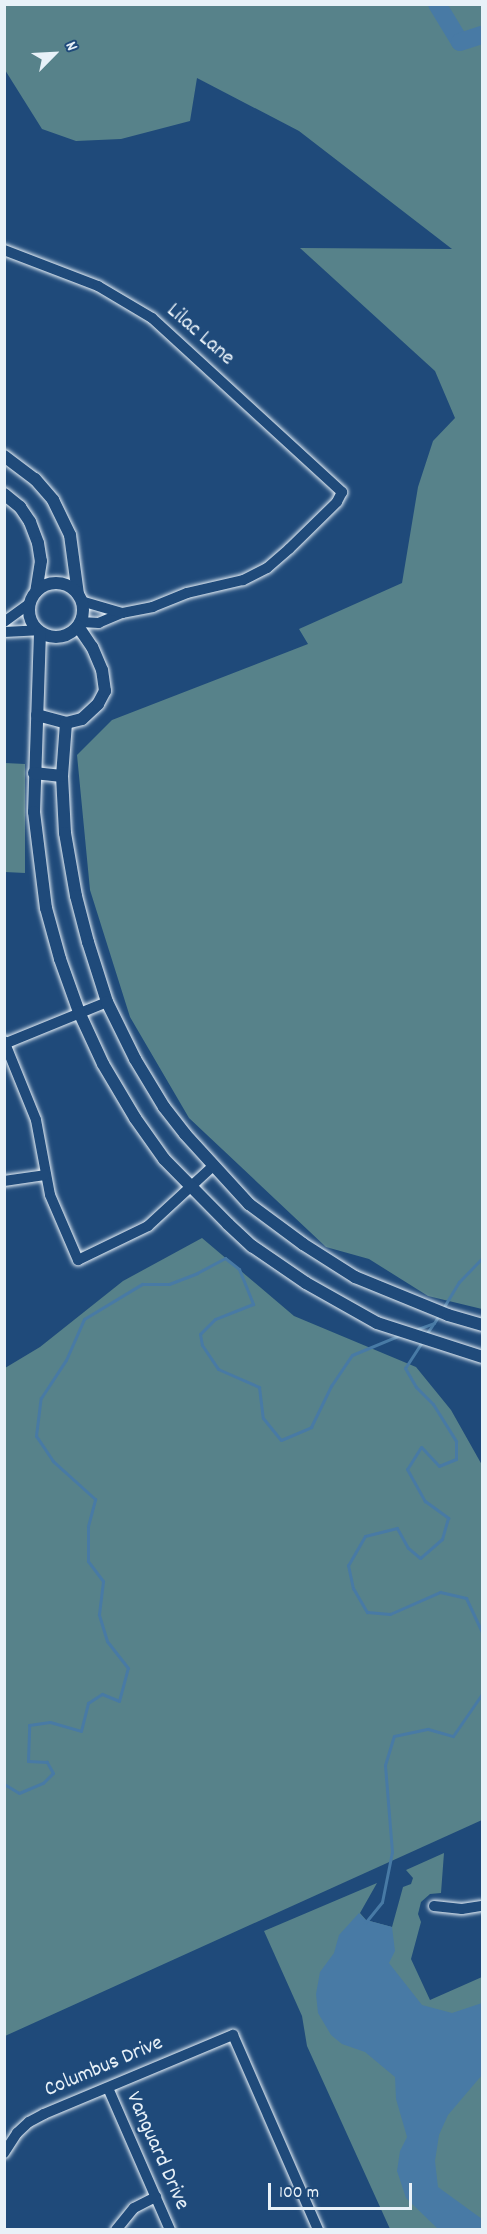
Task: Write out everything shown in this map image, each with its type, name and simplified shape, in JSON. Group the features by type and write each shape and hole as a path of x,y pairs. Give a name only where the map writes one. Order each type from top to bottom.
{"street":[{"name":"Lilac Lane","path":"4,250 98,286 145,313 180,342 342,492 337,502 313,528 267,568 243,580 187,593 153,607 122,614"},
{"path":"4,456 35,479 53,500 70,535 80,598 79,624 93,647 102,670 105,691 98,704 82,719 66,723 37,715"},
{"path":"4,494 20,507 30,522 38,543 41,561 30,618 39,631 47,636 64,636 79,624 99,623 122,614"},
{"path":"4,622 54,584 67,586 80,598 122,614"},
{"path":"4,632 39,631"},
{"path":"39,631 34,825 46,908 60,959 79,1012 103,1064 135,1118 164,1159 252,1246 322,1294 400,1332 480,1357"},
{"path":"66,723 62,776 65,833 76,896 107,1002 135,1059 164,1107 213,1166 249,1203 303,1244 355,1277 448,1315 483,1325"},
{"path":"34,773 62,776"},
{"path":"107,1002 5,1043 36,1120 52,1203 78,1260 144,1228 213,1166"},
{"path":"4,1181 45,1175"},
{"path":"434,1906 462,1909 483,1906"},
{"name":"Columbus Drive","path":"4,2153 17,2133 29,2122 232,2035 318,2229"},
{"name":"Vanguard Drive","path":"108,2088 170,2229"},
{"path":"116,2229 134,2208 156,2197"}],"green space":[{"path":"5,4 482,5 482,1309 428,1296 369,1259 326,1247 189,1118 130,1017 90,890 77,755 112,720 308,644 299,629 402,583 418,487 433,441 455,418 435,371 300,248 452,249 299,131 197,78 190,121 121,139 76,141 42,129 5,70"},
{"path":"5,763 25,764 25,873 5,872"},
{"path":"202,1238 294,1316 416,1367 451,1410 482,1465 482,1820 5,2036 5,1368 40,1347 123,1281"},
{"path":"444,1853 441,1893 430,1894 421,1902 418,1914 421,1922 411,1959 430,2000 482,1977 482,2229 390,2229 307,2046 302,2016 264,1931 377,1883 360,1913 366,1920 392,1927 403,1887 411,1884 413,1878 406,1870"}],"water":[{"path":"359,1913 366,1920 392,1927 395,1951 389,1963 422,2005 452,2013 482,2003 482,2075 448,2115 439,2135 435,2161 438,2187 482,2219 482,2229 438,2229 406,2198 397,2171 400,2151 407,2137 396,2099 395,2077 365,2052 342,2044 331,2035 318,2013 316,1994 320,1972 334,1953 339,1935"}],"waterway":[{"path":"437,4 460,42 482,35"},
{"path":"4,1784 19,1793 43,1783 53,1773 47,1762 28,1761 29,1725 50,1722 81,1731 88,1703 102,1694 119,1701 128,1668 107,1641 99,1614 103,1581 88,1561 88,1526 95,1499 53,1461 36,1436 41,1398 66,1360 84,1319 142,1284 169,1284 197,1273 225,1258 239,1269 253,1304 215,1319 200,1334 202,1345 218,1369 259,1387 263,1418 281,1440 311,1427 331,1386 352,1355 400,1335"},
{"path":"442,1310 459,1282 482,1258"},
{"path":"415,1330 434,1323 439,1315"},
{"path":"425,1336 433,1324"},
{"path":"422,1342 405,1368 416,1387 433,1404 456,1441 456,1459 439,1466 421,1447 407,1469 425,1501 448,1518 442,1539 420,1558 408,1548 397,1528 365,1536 348,1565 353,1588 367,1612 390,1614 440,1592 466,1598 482,1632"},
{"path":"365,1923 382,1902 392,1852 385,1765 394,1736 428,1729 453,1736 482,1694"}]}
